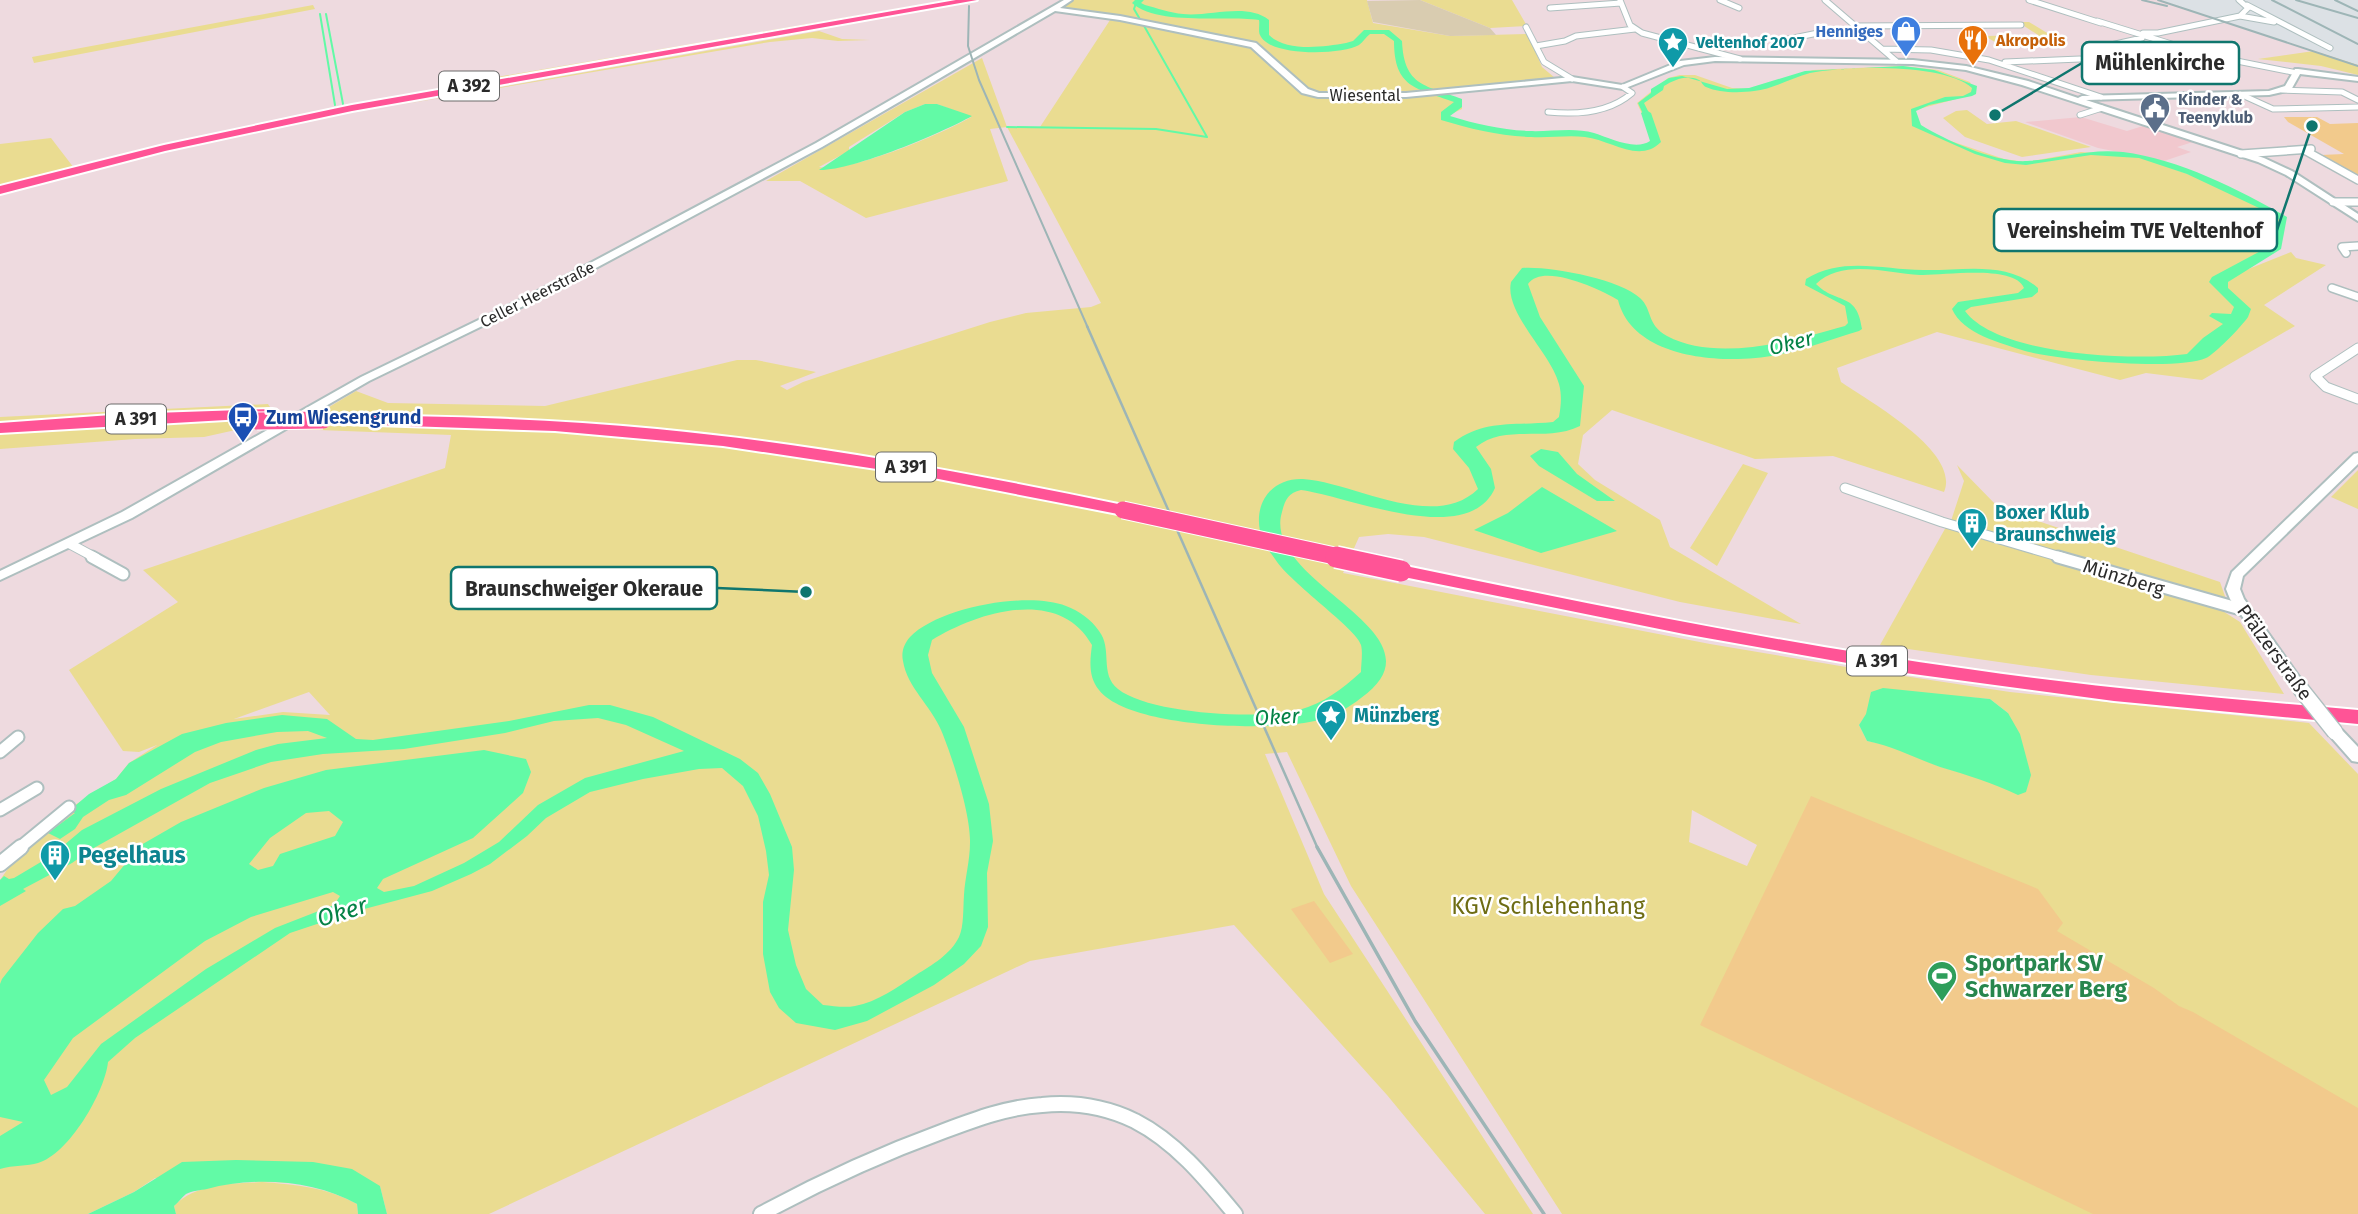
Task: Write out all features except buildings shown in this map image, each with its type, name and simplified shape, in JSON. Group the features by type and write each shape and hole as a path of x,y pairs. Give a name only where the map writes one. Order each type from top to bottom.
{"highway":[{"path":"943,6 972,0"},
{"name":"A 392","path":"0,191 167,151 341,114 896,17 943,6"},
{"name":"A 392","path":"0,191 164,148 352,108 943,6"},
{"name":"A 391","path":"4,433 265,417 519,424 689,433 993,483 1714,634 1965,675 2169,699 2358,717"},
{"name":"A 391","path":"1404,567 1713,623 1962,664 2139,686 2358,706"}],"street":[{"name":"Celler Heerstraße","path":"0,576 127,515 365,379 534,297 819,145 1069,0"},
{"path":"1720,0 1738,8"},
{"path":"1825,0 1896,61"},
{"path":"2029,0 2218,57 2358,80"},
{"path":"2239,0 2247,8 2266,14 2330,48"},
{"path":"1550,8 1620,1 1635,29"},
{"path":"2240,16 2247,8"},
{"name":"Wiesental","path":"1054,9 1120,18 1253,45 1305,91 1313,94 1418,94 1572,79 1623,87"},
{"path":"2134,58 2110,46 2148,37 2161,37 2190,27 2240,16 2281,23"},
{"path":"2097,21 2148,37"},
{"path":"1855,26 2021,25"},
{"path":"1526,27 1546,65 1572,79"},
{"path":"1536,46 1565,41 1576,36 1635,29 1713,55 1740,59 1896,61 1942,64 1979,71 2102,108 2283,169 2358,218"},
{"path":"2135,32 2233,59 2298,72"},
{"path":"1778,41 1818,33 1863,33"},
{"path":"2308,37 2294,37 2322,44"},
{"path":"1882,49 1931,50 1996,62 2101,97"},
{"path":"1623,87 1683,63 1713,55"},
{"path":"1996,62 2080,59"},
{"path":"2282,90 2291,86 2298,72"},
{"path":"1548,112 1575,112 1615,105 1632,93 1623,87"},
{"path":"2074,99 2240,94 2282,90 2358,92"},
{"path":"2342,92 2358,100"},
{"path":"2240,94 2273,109 2358,107"},
{"path":"2080,115 2102,108"},
{"path":"2241,153 2309,150 2358,180"},
{"path":"2333,202 2358,202"},
{"path":"2346,253 2342,247 2358,246"},
{"path":"2332,288 2358,297"},
{"path":"2358,348 2315,376 2326,387 2358,399"},
{"name":"Pfälzerstraße","path":"2358,457 2237,575 2233,589 2244,610 2263,632 2300,688 2358,757"},
{"name":"Münzberg","path":"1845,488 1942,522 2215,604 2244,610"},
{"path":"70,544 123,574"},
{"path":"0,751 18,737"},
{"path":"0,810 37,788"},
{"path":"0,864 69,807"},
{"path":"761,1214 873,1157 972,1121 1023,1107 1050,1104 1085,1106 1132,1120 1169,1142 1197,1168 1235,1214"}],"shaded area":[{"path":"1420,0 1490,28 1496,35 1450,36 1373,22 1367,1"},
{"path":"2162,0 2358,0 2358,65 2170,3"},
{"path":"2081,117 2127,131 2146,125 2196,141 2177,147 2191,152 2164,161 2098,148 2025,122"},
{"path":"2284,117 2317,117 2330,124 2358,123 2358,177 2321,155 2344,154 2288,122"},
{"name":"Sportpark SV Schwarzer Berg","path":"1811,796 2038,889 2063,923 2057,931 2154,988 2179,1006 2358,1108 2358,1214 2093,1214 1700,1025"},
{"path":"1314,901 1353,954 1330,963 1291,909"}],"green space":[{"path":"948,0 963,0 483,82 480,80"},
{"name":"KGV Schlehenhang","path":"1072,0 1367,0 1373,23 1450,36 1528,34 1542,67 1555,78 1437,90 1462,101 1462,109 1449,115 1450,118 1509,131 1589,133 1642,147 1651,145 1649,129 1637,103 1668,78 1695,75 1732,88 1752,89 1813,70 1901,66 1938,70 1970,82 1975,94 1915,110 1919,125 1939,137 2004,159 2026,162 2081,152 2136,156 2205,180 2278,215 2281,220 2277,249 2226,276 2228,282 2241,272 2291,252 2296,258 2326,265 2264,305 2295,326 2202,380 2146,373 2120,380 1937,332 1837,368 1841,382 1891,415 1927,445 1939,461 1946,477 1944,492 1833,456 1755,459 1612,410 1583,435 1578,464 1595,480 1660,520 1670,547 1801,624 1680,602 1424,537 1388,534 1359,537 1343,573 1710,644 1864,670 2010,692 2309,723 2358,774 2358,1214 1562,1214 1351,886 1287,752 1265,754 1324,894 1533,1214 1485,1214 1387,1095 1234,925 1030,961 489,1214 387,1214 380,1186 155,1178 134,1192 88,1214 0,1214 0,880 9,867 7,862 75,805 116,779 129,763 157,745 139,752 123,751 69,670 178,602 143,570 445,468 451,435 292,429 356,391 388,403 545,406 737,360 756,360 816,372 780,386 787,390 803,382 990,322 1026,313 1091,307 1101,303 1007,127 1040,127 1112,17 1059,7","holes":["309,692 330,715 283,712 234,719","1954,696 1990,699 2008,713 1986,780 1938,766 1892,746 1867,741 1859,725 1866,715","1692,810 1757,845 1747,866 1689,842"]},
{"path":"1420,0 1512,0 1527,26 1490,28"},
{"path":"313,5 315,9 34,63 32,57"},
{"path":"2018,22 2029,22 2067,45 2003,47 1985,36 2038,35"},
{"path":"819,31 842,39 870,40 838,41 812,38 770,42 393,106"},
{"path":"2314,51 2358,65 2358,75 2321,66 2258,59"},
{"path":"982,58 1007,127 990,129 1008,181 866,218 800,181 766,181","holes":["925,104 937,104 971,117 919,142 873,158 833,168 819,167 849,151 849,147 905,112"]},
{"path":"1967,110 1987,124 2016,121 2091,147 2022,157 1965,137 1943,118 1956,111"},
{"path":"51,138 74,168 0,187 0,144"},
{"path":"268,404 272,410 240,429 204,437 0,449 0,417"},
{"path":"1743,464 1768,473 1717,566 1690,548"},
{"path":"1957,465 1999,508 2220,582 2227,602 1951,521 1964,481"},
{"path":"2358,470 2358,509 2331,497"},
{"path":"1946,527 2218,608 2240,622 2284,694 2091,675 1880,645"},
{"path":"262,1182 323,1190 357,1204 358,1214 176,1214 174,1206 193,1193 227,1184"}],"water":[{"path":"1903,66 1934,70 1977,86 1976,94 1972,96 1929,105 1916,111 1921,125 1972,150 2015,161 2098,151 2144,156 2187,168 2249,196 2287,217 2281,249 2228,282 2228,288 2251,309 2248,317 2210,356 2191,362 2145,364 2062,358 2025,351 1994,341 1957,318 1952,309 1958,302 2018,293 2024,288 2018,281 2007,276 1976,273 1920,275 1852,269 1827,276 1816,284 1856,309 1862,329 1859,331 1776,355 1708,358 1661,346 1642,335 1627,320 1618,300 1599,290 1559,277 1535,278 1528,284 1540,317 1584,386 1580,426 1553,433 1500,436 1476,447 1491,469 1495,488 1481,506 1460,515 1434,517 1406,514 1301,490 1290,495 1284,504 1283,538 1298,562 1371,629 1384,651 1383,674 1361,698 1346,708 1319,720 1270,726 1204,724 1140,713 1115,703 1095,685 1090,662 1092,645 1078,627 1060,615 1039,610 994,614 932,640 928,655 932,673 964,727 989,804 993,841 987,873 988,927 981,946 964,964 934,985 867,1021 835,1030 796,1023 779,1008 770,992 763,954 763,902 769,875 766,851 758,816 743,786 722,768 699,769 643,779 590,792 546,818 490,864 471,874 432,891 353,912 290,933 135,1038 108,1062 93,1105 62,1148 38,1163 0,1169 0,1136 23,1122 0,1117 2,979 38,933 63,909 75,906 111,881 141,845 181,822 264,788 326,770 484,750 526,759 531,772 523,793 473,838 383,879 377,888 384,892 414,886 464,863 499,842 538,805 585,778 684,751 626,725 598,718 554,721 505,733 404,749 323,754 271,762 210,783 23,889 26,891 0,906 0,880 4,876 14,878 51,856 82,830 161,789 256,750 278,744 327,738 308,731 277,732 221,742 195,752 126,795 109,800 83,817 75,829 60,839 48,833 75,813 69,811 89,794 116,779 129,763 182,734 226,723 282,715 327,719 356,739 373,740 509,721 589,705 610,705 653,717 740,759 758,773 770,794 792,847 794,870 788,930 796,965 806,989 823,1005 855,1006 887,993 935,963 956,943 962,928 970,849 967,817 941,730 905,670 903,651 910,637 923,626 962,610 1008,601 1050,602 1076,610 1096,627 1103,638 1109,676 1118,689 1154,704 1206,713 1281,713 1308,707 1340,690 1361,672 1361,645 1348,628 1294,580 1270,553 1260,531 1263,501 1268,493 1283,482 1303,479 1416,506 1439,506 1460,501 1478,489 1469,468 1453,449 1454,442 1489,427 1553,422 1559,417 1559,384 1547,359 1514,307 1511,282 1522,268 1566,272 1617,285 1640,298 1656,327 1667,336 1687,344 1709,348 1756,346 1845,326 1848,323 1845,306 1805,285 1806,279 1834,268 1864,266 1923,270 1998,270 2025,279 2038,288 2038,292 2032,297 1971,307 1965,311 1982,326 2006,338 2036,346 2069,352 2135,357 2187,354 2223,324 2209,316 2212,313 2231,314 2234,307 2209,282 2212,277 2270,246 2279,220 2276,216 2187,174 2139,158 2091,155 2026,165 2005,163 1975,154 1912,126 1911,109 1945,97 1963,96 1971,92 1972,88 1959,80 1940,74 1918,70 1847,69","holes":["329,811 343,822 335,836 280,854 273,866 258,870 249,864 270,838 306,813","333,892 340,896 334,905 275,928 206,969 101,1044 67,1087 51,1095 44,1080 73,1038 205,941 251,917"]},
{"path":"1846,69 1810,73 1748,92 1717,90 1705,86 1701,81 1727,89 1749,88 1805,71"},
{"path":"1669,78 1688,78 1664,86 1663,90 1644,103 1651,117 1656,142 1638,103 1651,93 1651,89"},
{"path":"925,104 937,104 972,116 919,141 874,158 834,169 819,170 905,112"},
{"path":"1541,449 1558,452 1577,474 1615,501 1597,501 1539,466 1530,456"},
{"path":"1542,487 1617,531 1541,553 1474,530 1508,513"},
{"path":"1883,688 1990,699 2008,713 2020,734 2031,775 2026,792 2018,795 1867,741 1859,725 1866,714 1871,692"},
{"path":"182,1162 313,1162 352,1169 380,1186 387,1214 358,1214 357,1204 303,1185 245,1182 188,1193 174,1206 176,1214 88,1214 134,1192"}],"waterway":[{"name":"Oker","path":"1140,0 1136,3 1142,7 1183,17 1233,14 1261,18 1265,20 1265,36 1271,42 1293,48 1334,48 1354,44 1370,31 1390,34 1398,41 1398,57 1407,78 1424,89 1459,101 1458,105 1445,114 1445,118 1482,129 1529,134 1587,134 1631,148 1647,148 1656,142 1646,113"},
{"path":"1136,3 1134,9 1141,21"},
{"path":"320,14 335,105"},
{"path":"326,14 343,104"},
{"path":"1007,127 1156,129 1207,137 1143,24"}],"railway":[{"path":"2142,0 2167,6"},
{"path":"2158,0 2358,66"},
{"path":"2272,0 2358,44"},
{"path":"2296,0 2358,18"},
{"path":"2335,0 2358,11"},
{"path":"969,6 968,46 979,80 1088,328"},
{"path":"1087,326 1318,848"},
{"path":"1318,848 1415,1021 1544,1214"}],"place":[{"name":"Henniges","path":"1906,58"},
{"name":"Akropolis","path":"1973,67"},
{"name":"Veltenhof 2007","path":"1673,69"},
{"name":"Mühlenkirche","path":"1995,115"},
{"name":"Vereinsheim TVE Veltenhof","path":"2312,126"},
{"name":"Kinder & Teenyklub","path":"2155,135"},
{"name":"Zum Wiesengrund","path":"243,444"},
{"name":"Boxer Klub Braunschweig","path":"1972,550"},
{"name":"Braunschweiger Okeraue","path":"806,592"},
{"name":"Münzberg","path":"1331,742"},
{"name":"Pegelhaus","path":"55,882"},
{"name":"Sportpark SV Schwarzer Berg","path":"1942,1003"}]}
